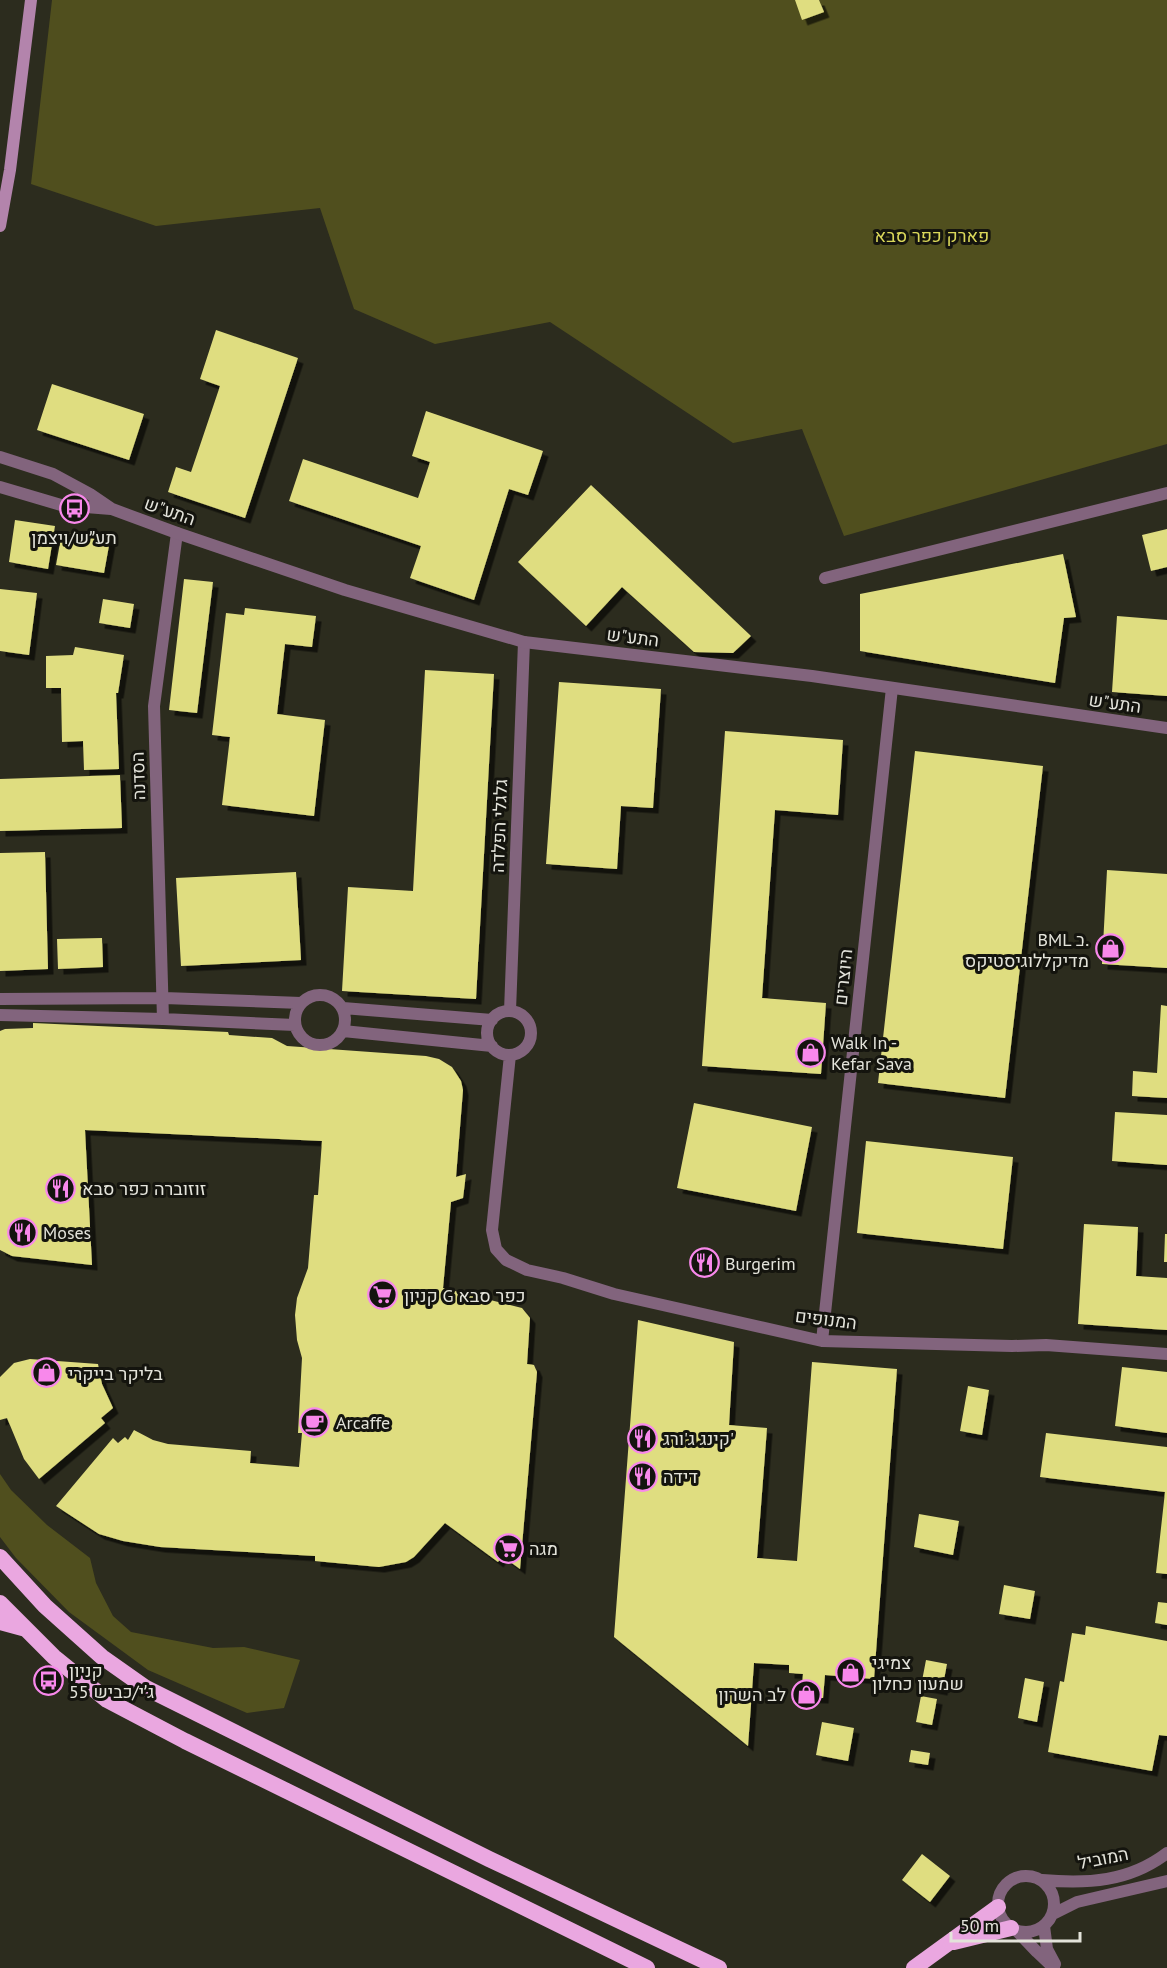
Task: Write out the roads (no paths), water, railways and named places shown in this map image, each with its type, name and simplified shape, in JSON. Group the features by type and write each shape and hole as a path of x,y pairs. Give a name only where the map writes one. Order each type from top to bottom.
{"highway":[{"path":"0,1557 45,1606 93,1650 146,1688 489,1859 719,1968"},
{"path":"0,1603 54,1657 107,1700 185,1741 647,1968"},
{"path":"0,1622 27,1629"},
{"path":"914,1968 998,1907"},
{"path":"947,1944 1014,1930"},
{"path":"595,1942 632,1968"}],"main road":[{"path":"0,226 10,170 31,0"}],"street":[{"name":"התע\"ש","path":"0,456 52,474 72,483 112,509 177,533 345,590 524,642 812,676 1167,728"},
{"name":"התע\"ש","path":"0,487 61,505 112,509"},
{"path":"825,578 1167,493"},
{"name":"הסדנה","path":"163,1019 154,706 177,533"},
{"name":"גלגלי הפלדה","path":"510,1011 524,642"},
{"name":"היוצרים","path":"822,1341 892,688"},
{"path":"323,994 338,1001 343,1008 346,1024 332,1043 316,1045 303,1039 295,1025 297,1010 301,1003 315,995 323,994"},
{"path":"0,999 164,998 301,1003"},
{"path":"343,1008 492,1020"},
{"path":"343,1031 492,1046 503,1054 510,1055 524,1050 531,1037 529,1022 524,1017 510,1011 497,1015 492,1020 488,1033 492,1046"},
{"path":"0,1015 295,1025"},
{"name":"המנופים","path":"510,1055 492,1230 496,1249 506,1260 527,1270 563,1278 614,1294 822,1341 1046,1345 1167,1354"},
{"name":"המוביל","path":"1042,1880 1096,1882 1135,1872 1167,1853"},
{"path":"1014,1930 1035,1931 1044,1926 1053,1914 1054,1899 1048,1885 1042,1880 1024,1875 1008,1881 998,1896 998,1907 1000,1916 1014,1930 1056,1968"},
{"name":"המוביל","path":"1053,1914 1077,1902 1167,1881"},
{"path":"1044,1926 1047,1949 1056,1968"}],"place":[{"name":"תע״ש/ויצמן","path":"74,508"},
{"name":"BML ב. מדיקללוגיסטיקס","path":"1110,949"},
{"name":"Walk In - Kefar Sava","path":"810,1052"},
{"name":"זוזוברה כפר סבא","path":"61,1188"},
{"name":"Moses","path":"22,1232"},
{"name":"Burgerim","path":"704,1263"},
{"name":"קניון G כפר סבא","path":"383,1295"},
{"name":"בליקר בייקרי","path":"47,1373"},
{"name":"Arcaffe","path":"315,1422"},
{"name":"קינג ג'ורג'","path":"642,1438"},
{"name":"דידה","path":"642,1476"},
{"name":"מגה","path":"508,1548"},
{"name":"צמיגי שמעון כחלון","path":"851,1672"},
{"name":"קניון ג׳י/כביש 55","path":"48,1680"},
{"name":"לב השרון","path":"807,1694"}],"park label":[{"name":"פארק כפר סבא","path":"932,235"}]}
